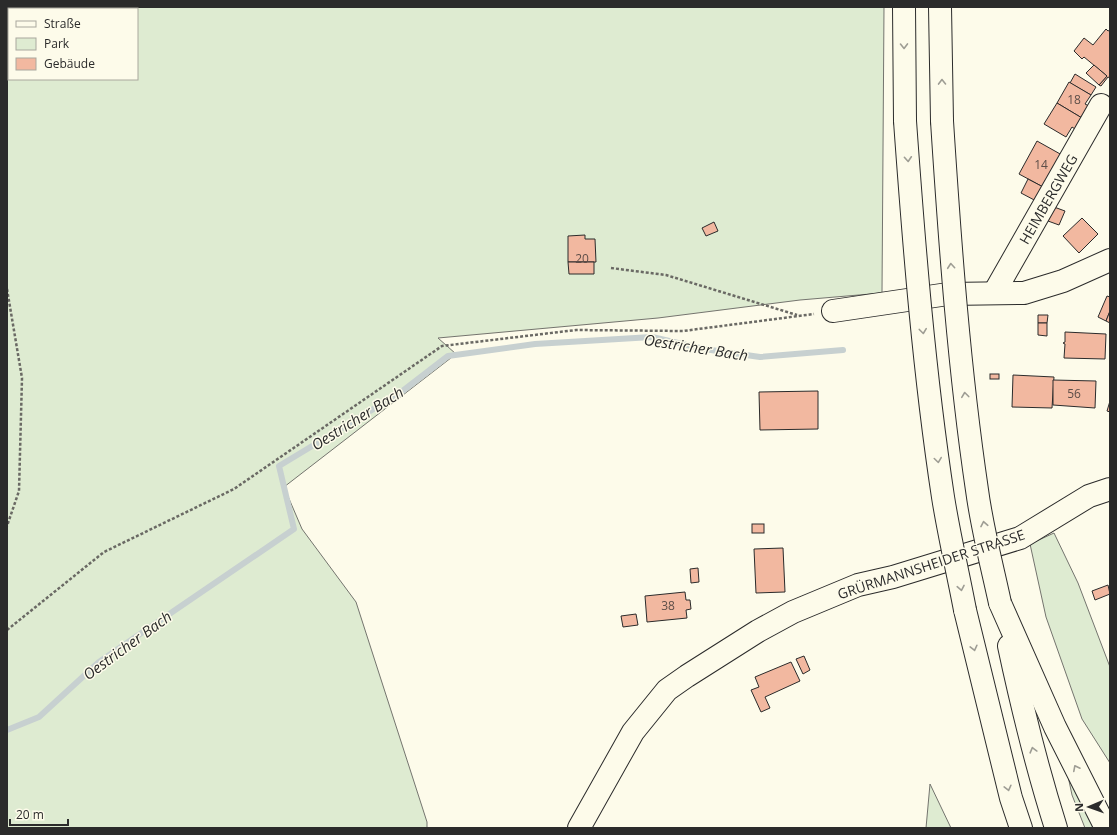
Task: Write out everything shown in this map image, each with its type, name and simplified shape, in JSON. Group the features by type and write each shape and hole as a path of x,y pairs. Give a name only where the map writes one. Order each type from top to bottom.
{"main road":[{"path":"904,7 906,121 915,263 931,412 944,499 965,610 1011,798 1021,828"},
{"path":"940,7 942,122 950,256 977,492 1020,702 1043,787 1056,828"},
{"name":"HEIMBERGWEG","path":"994,293 1101,105"},
{"path":"833,311 948,294 1024,293 1063,281 1110,260"},
{"name":"GRÜRMANNSHEIDER STRASSE","path":"579,828 633,732 667,690 700,668 758,631 793,612 858,585 893,577 1020,538 1089,496 1110,489"},
{"path":"1000,603 1055,728 1106,828"}],"path":[{"path":"611,268 666,274 799,316"},
{"path":"7,289 22,378 19,491 7,526"},
{"path":"7,630 104,552 234,489 442,346 576,330 683,331 833,311"}],"green space":[{"path":"7,7 884,7 882,293 800,300 658,318 438,338 456,354 284,487 302,529 356,602 427,822 427,828 7,828"},
{"path":"1054,533 1078,583 1110,667 1110,763 1082,719 1046,617 1030,544"},
{"path":"1065,762 1096,828 1085,828 1072,795"},
{"path":"930,784 951,828 926,828"}],"building":[{"path":"1106,29 1108,31 1110,30 1110,78 1108,77 1101,86 1099,85 1107,76 1084,57 1082,59 1074,51 1084,38 1093,45"},
{"path":"1094,65 1107,76 1099,85 1086,73"},
{"path":"1075,74 1096,87 1091,95 1070,83"},
{"path":"1069,82 1091,95 1085,104 1089,106 1082,118 1057,103"},
{"path":"1057,103 1082,118 1075,129 1072,127 1066,137 1044,124"},
{"path":"1037,141 1062,155 1045,188 1019,174"},
{"path":"1028,179 1045,188 1038,202 1021,193"},
{"path":"1054,207 1065,211 1059,225 1048,221"},
{"path":"1082,218 1098,234 1079,253 1063,236"},
{"path":"714,222 718,231 706,236 702,228"},
{"path":"585,235 585,239 595,239 596,262 568,262 568,236"},
{"path":"568,262 594,262 594,274 569,274"},
{"path":"1107,296 1110,297 1110,311 1106,321 1098,317"},
{"path":"1110,311 1110,323 1106,321"},
{"path":"1038,315 1048,315 1047,323 1038,323"},
{"path":"1038,323 1047,323 1047,336 1038,335"},
{"path":"1065,332 1106,334 1105,359 1064,358 1065,344 1063,343 1065,342"},
{"path":"990,374 999,374 999,379 990,379"},
{"path":"1013,375 1054,377 1052,408 1012,407"},
{"path":"1053,380 1096,381 1095,408 1053,405"},
{"path":"818,391 818,429 760,430 759,392"},
{"path":"1110,401 1110,412 1107,411"},
{"path":"752,524 764,524 764,533 752,533"},
{"path":"783,548 785,592 756,593 754,549"},
{"path":"698,568 699,582 691,583 690,569"},
{"path":"1108,585 1110,594 1095,600 1092,591"},
{"path":"685,592 686,600 690,600 691,609 686,610 687,618 647,622 645,596"},
{"path":"636,614 638,625 623,627 621,616"},
{"path":"804,656 810,670 803,674 796,659"},
{"path":"791,662 800,681 765,697 770,708 761,712 751,690 759,687 755,677"}],"waterway":[{"name":"Oestricher Bach","path":"7,730 39,717 99,662 294,529 279,466 400,393 448,356 535,344 652,337 704,349 760,357 843,350"}]}
